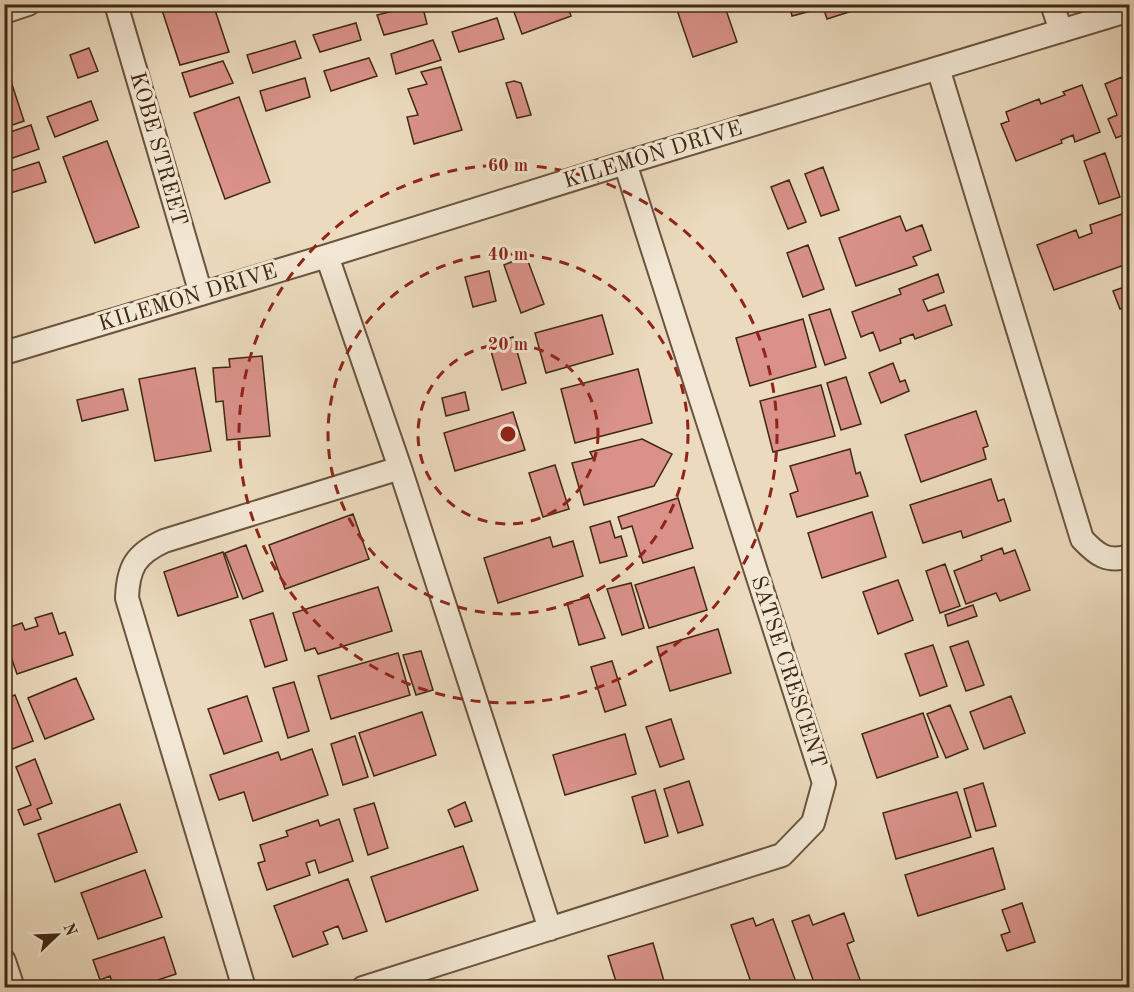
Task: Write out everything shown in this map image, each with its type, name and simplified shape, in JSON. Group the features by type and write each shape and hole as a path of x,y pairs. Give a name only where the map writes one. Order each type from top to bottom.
{"street":[{"path":"4,12 28,4"},
{"name":"KOBE STREET","path":"116,4 201,294"},
{"path":"1052,4 1061,31"},
{"name":"KILEMON DRIVE","path":"4,353 1130,10"},
{"path":"938,68 1082,539 1097,555 1119,559 1130,556"},
{"name":"SATSE CRESCENT","path":"363,987 782,855 813,823 824,783 625,163"},
{"path":"327,256 400,468 549,929"},
{"path":"244,987 127,598 127,581 132,566 147,549 164,541 400,468"},
{"path":"4,961 13,987"}],"building":[{"path":"160,4 213,4 229,52 180,65"},
{"path":"422,4 427,24 384,35 377,15"},
{"path":"539,4 567,4 571,16 522,34 514,12"},
{"path":"605,4 630,4 607,10"},
{"path":"675,4 724,4 737,42 693,57"},
{"path":"789,4 809,4 811,11 792,16"},
{"path":"822,4 849,4 852,11 827,19"},
{"path":"497,18 504,39 459,52 452,32"},
{"path":"356,23 361,40 320,52 313,35"},
{"path":"433,40 441,60 396,74 391,54"},
{"path":"295,41 301,58 253,73 247,55"},
{"path":"89,48 98,71 78,78 70,55"},
{"path":"369,58 377,76 331,91 324,71"},
{"path":"4,60 24,121 4,128"},
{"path":"223,61 233,83 190,97 182,73"},
{"path":"441,67 462,130 414,144 407,117 418,115 408,89 427,84 421,72"},
{"path":"1122,77 1130,97 1130,118 1124,121 1128,133 1116,138 1108,119 1117,115 1105,84"},
{"path":"305,78 310,97 266,111 260,91"},
{"path":"514,81 521,83 531,115 517,118 506,83"},
{"path":"1082,85 1100,132 1075,142 1073,135 1061,140 1062,143 1016,161 1001,124 1009,121 1006,112 1039,99 1041,104 1065,95 1063,92"},
{"path":"239,97 270,182 225,199 194,113"},
{"path":"91,101 98,120 55,137 47,117"},
{"path":"31,125 39,149 4,161 4,134"},
{"path":"107,141 139,227 95,243 63,157"},
{"path":"1105,153 1120,197 1099,204 1084,161"},
{"path":"39,162 46,182 4,195 4,173"},
{"path":"823,167 839,210 821,216 805,174"},
{"path":"789,180 806,222 788,229 771,187"},
{"path":"1122,214 1130,233 1130,263 1054,290 1037,245 1076,230 1079,238 1092,233 1090,225"},
{"path":"900,216 906,231 922,225 931,250 913,257 917,265 856,286 839,238"},
{"path":"808,245 824,289 803,297 787,253"},
{"path":"526,256 544,304 521,313 504,265"},
{"path":"489,271 496,301 473,307 465,277"},
{"path":"938,274 944,292 923,300 928,311 945,305 952,325 915,339 913,334 900,339 901,343 880,351 873,332 861,337 852,312 901,294 899,289"},
{"path":"1130,285 1130,305 1120,309 1113,291"},
{"path":"830,309 846,358 825,365 809,315"},
{"path":"602,315 613,354 546,373 535,333"},
{"path":"803,319 816,367 750,386 736,338"},
{"path":"513,337 526,383 502,390 489,344"},
{"path":"262,356 270,436 227,440 223,401 216,402 213,368 230,367 229,359"},
{"path":"893,363 900,382 905,380 909,391 881,403 869,373"},
{"path":"195,368 211,451 155,461 139,379"},
{"path":"638,369 652,423 575,443 561,389"},
{"path":"846,377 861,424 841,430 827,383"},
{"path":"821,385 835,436 773,452 760,401"},
{"path":"123,389 128,410 82,421 77,400"},
{"path":"465,392 469,410 446,416 442,398"},
{"path":"976,411 988,446 983,448 986,459 921,482 905,435"},
{"path":"513,412 525,450 455,471 444,433"},
{"path":"642,439 672,454 654,486 584,505 572,463 593,458 590,452"},
{"path":"850,449 856,474 860,472 868,496 797,517 790,494 798,491 790,466"},
{"path":"555,465 569,509 543,517 529,473"},
{"path":"991,479 998,501 1004,499 1011,521 963,538 961,531 923,543 910,505"},
{"path":"678,498 693,548 643,563 632,526 622,529 618,517"},
{"path":"872,512 886,557 822,578 808,533"},
{"path":"353,514 369,559 285,589 269,545"},
{"path":"610,521 615,538 621,536 627,556 600,563 590,527"},
{"path":"550,537 553,547 573,541 583,576 498,603 484,558"},
{"path":"246,545 263,591 243,599 225,553"},
{"path":"1002,548 1004,554 1015,550 1030,590 1000,601 996,593 966,604 954,571 982,560 981,556"},
{"path":"223,552 238,597 178,616 164,572"},
{"path":"945,564 960,606 940,613 926,571"},
{"path":"694,567 707,610 649,628 635,585"},
{"path":"898,580 913,620 878,634 863,592"},
{"path":"631,583 644,628 622,635 607,589"},
{"path":"378,587 392,631 318,654 315,648 305,651 293,613"},
{"path":"589,597 605,638 579,645 567,603"},
{"path":"973,605 977,616 948,626 945,615"},
{"path":"52,613 59,634 65,632 73,655 17,674 4,637 4,629 22,623 25,630 38,626 35,618"},
{"path":"273,613 287,660 265,667 250,620"},
{"path":"718,629 731,673 670,691 657,647"},
{"path":"968,641 984,685 966,691 950,647"},
{"path":"933,645 947,686 920,696 905,654"},
{"path":"421,651 433,690 416,695 403,655"},
{"path":"398,653 410,695 331,719 318,676"},
{"path":"4,658 11,676 4,678"},
{"path":"612,661 626,705 605,712 591,667"},
{"path":"76,678 94,719 45,739 28,698"},
{"path":"294,682 309,731 288,738 273,688"},
{"path":"15,695 33,741 10,750 4,736 4,699"},
{"path":"247,696 262,741 224,754 208,709"},
{"path":"1011,696 1025,733 984,749 970,712"},
{"path":"950,705 968,749 946,758 927,714"},
{"path":"422,712 436,755 374,776 359,733"},
{"path":"923,713 938,757 877,778 862,734"},
{"path":"671,719 684,759 660,767 646,727"},
{"path":"625,734 636,774 565,795 553,755"},
{"path":"355,736 368,777 343,785 331,744"},
{"path":"312,749 328,795 253,821 244,792 219,800 210,775 278,752 281,760"},
{"path":"35,759 52,803 37,809 41,819 24,825 18,810 31,805 16,767"},
{"path":"689,781 703,825 678,833 664,789"},
{"path":"983,783 996,826 976,831 964,789"},
{"path":"655,790 668,836 645,843 632,797"},
{"path":"957,792 971,837 896,859 883,813"},
{"path":"465,802 472,821 455,827 448,810"},
{"path":"374,803 388,848 368,855 354,809"},
{"path":"120,804 137,852 55,882 38,834"},
{"path":"339,819 353,861 319,873 315,860 306,863 310,875 267,890 258,863 265,861 260,845 288,836 286,831 318,820 320,826"},
{"path":"463,846 478,890 386,922 371,877"},
{"path":"993,848 1005,889 918,916 905,875"},
{"path":"145,870 162,917 98,939 81,893"},
{"path":"348,879 367,931 343,939 338,926 323,932 328,944 293,957 274,906"},
{"path":"1022,903 1035,942 1007,951 1001,935 1010,932 1002,910"},
{"path":"844,913 854,941 847,944 863,988 816,988 792,921 809,915 813,925"},
{"path":"753,918 756,926 773,919 796,982 780,988 753,988 731,925"},
{"path":"164,937 176,974 134,988 114,988 110,976 100,980 93,960"},
{"path":"653,943 666,988 618,988 608,956"}]}
